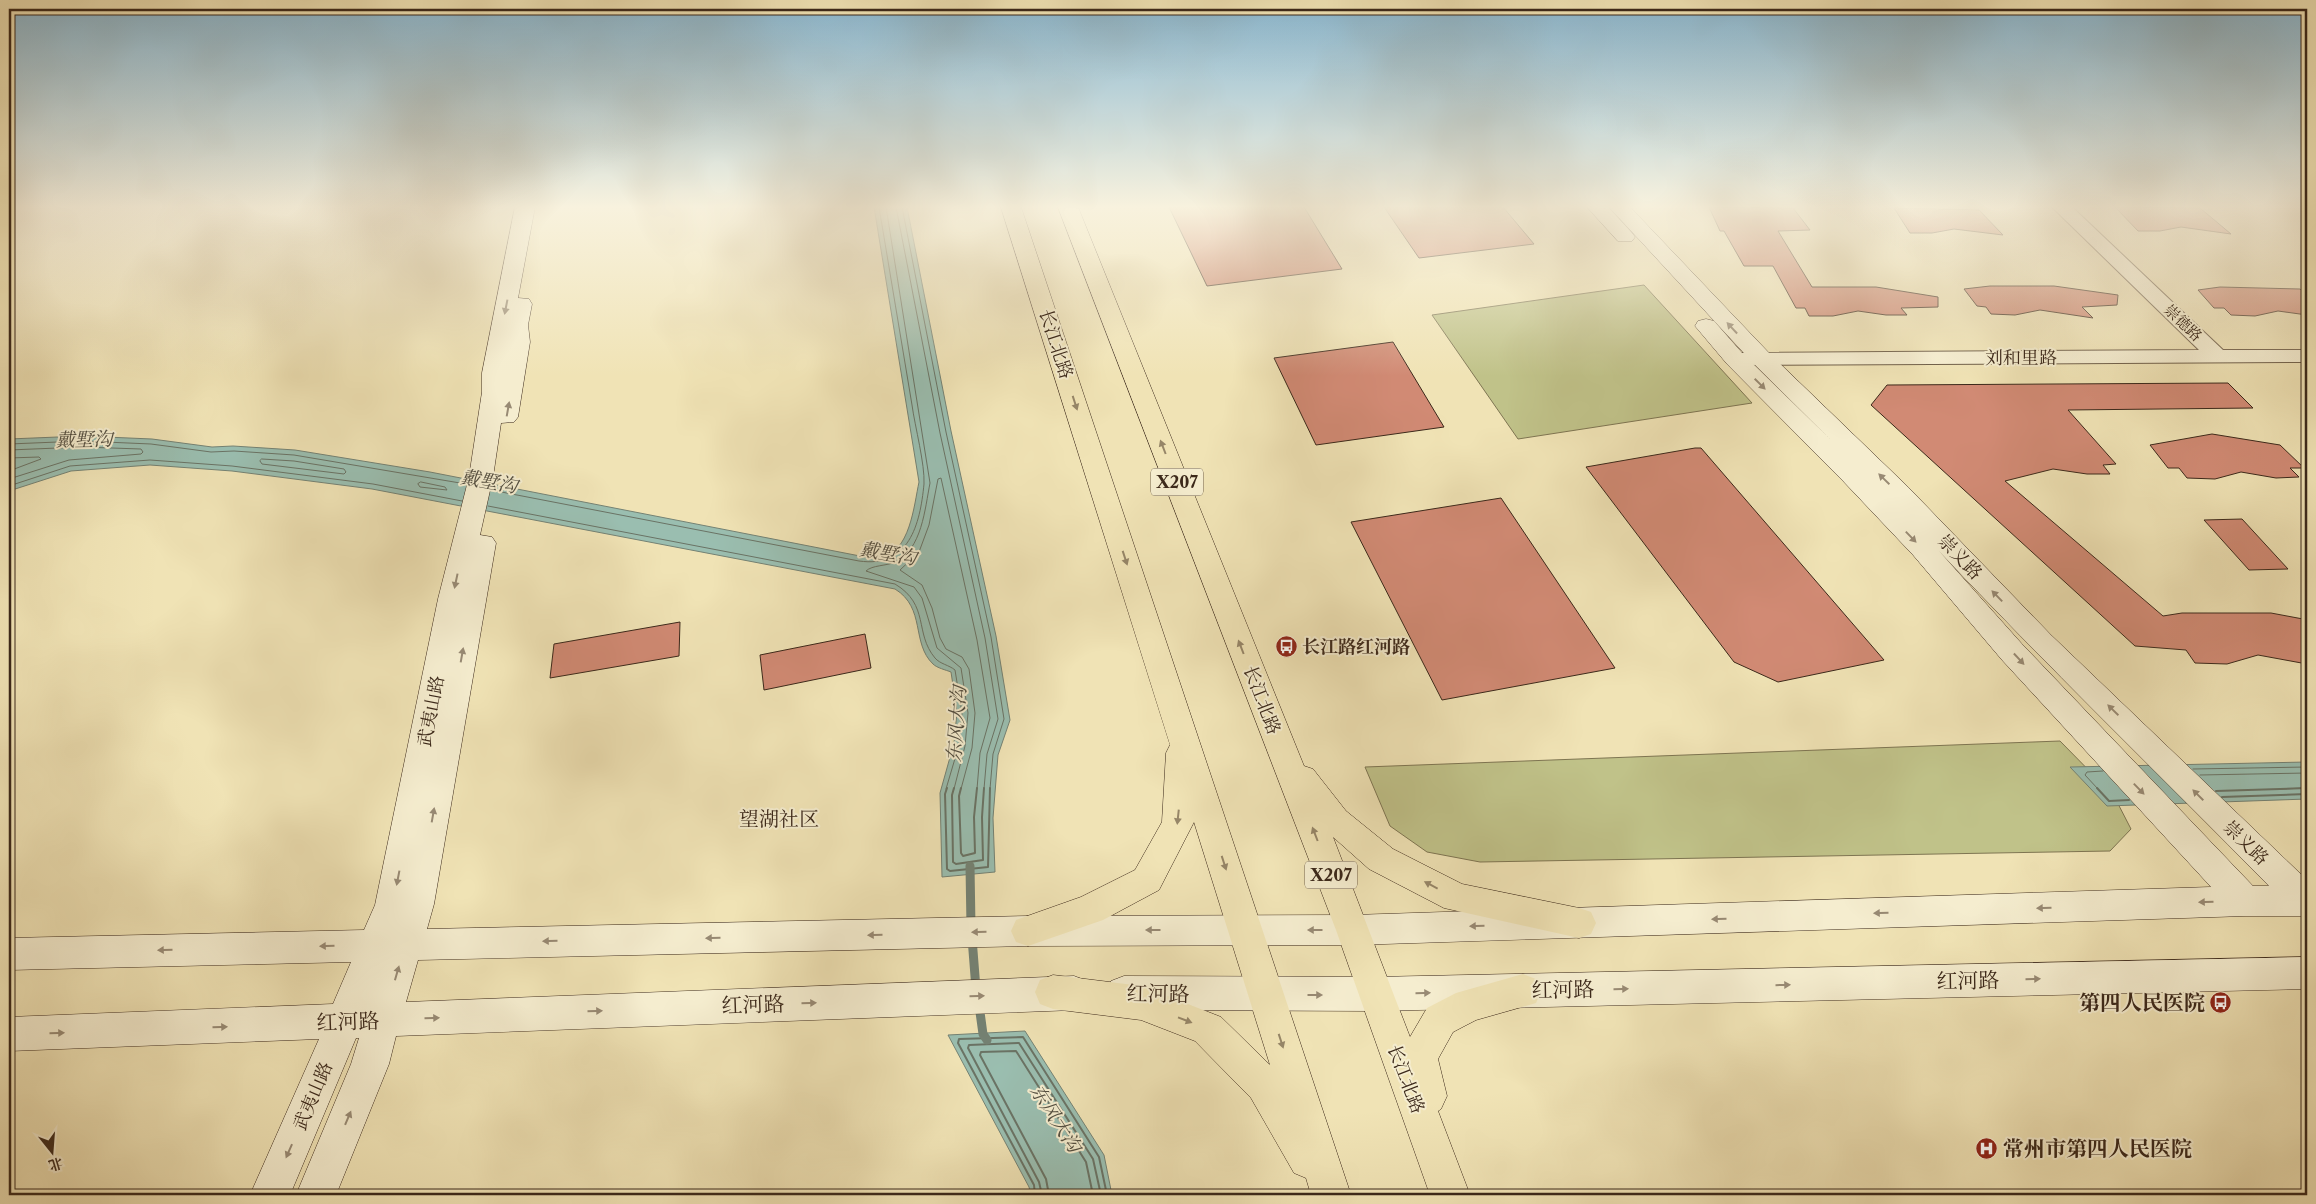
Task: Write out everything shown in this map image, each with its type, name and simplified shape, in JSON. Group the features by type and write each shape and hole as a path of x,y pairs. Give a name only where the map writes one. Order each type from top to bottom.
{"main road":[{"name":"长江北路","path":"1029,263 1331,1195"},
{"name":"长江北路","path":"1090,263 1353,930 1374,994 1450,1194"},
{"path":"1028,930 1090,909 1147,880 1178,823 1182,734"},
{"path":"1285,758 1335,820 1381,859 1456,898 1579,923"},
{"path":"1450,1194 1419,1057 1440,1020 1469,1005 1523,991"},
{"path":"1052,992 1142,1003 1208,1029 1264,1085 1331,1195"}],"street":[{"name":"武夷山路","path":"488,476 494,392 493,373 514,263"},
{"name":"武夷山路","path":"270,1195 344,1022 417,904 479,517 519,342 517,325 529,263"},
{"name":"崇义路","path":"1648,263 1735,359 1852,475 1922,549 2012,652 2245,901"},
{"name":"崇义路","path":"1671,263 1762,359 1899,493 2042,642 2307,901"},
{"name":"崇德路","path":"2120,263 2218,356"},
{"name":"刘和里路","path":"1735,359 2307,356"},
{"path":"9,954 391,944 924,934 1028,930 1353,930 2245,901 2307,901"},
{"name":"武夷山路","path":"316,1195 370,1064 384,1020 391,944"},
{"name":"红河路","path":"9,1034 1052,992 1266,995 1374,994 2307,973"}],"green space":[{"path":"1644,285 1752,403 1518,439 1432,315"},
{"path":"2060,741 2114,796 2131,829 2110,851 1480,862 1427,852 1390,826 1365,767"}],"water":[{"name":"戴墅沟","path":"883,263 918,263 951,431 996,636 1010,720 998,755 993,818 995,872 942,877 940,793 954,743 957,712 951,672 939,668 926,656 911,606 905,597 895,589 372,489 232,471 150,465 71,471 9,491 9,439 82,436 152,439 212,447 233,446 295,450 430,472 870,557 890,554 904,538 909,527 919,482"},
{"path":"2307,762 2307,799 2107,806 2070,767"},
{"path":"1025,1031 1104,1155 1112,1195 1031,1195 1029,1187 948,1035"}],"building":[{"path":"1196,263 1338,263 1342,269 1207,286"},
{"path":"1742,263 1798,263 1812,287 1876,287 1938,297 1938,307 1901,308 1907,315 1886,315 1858,311 1833,316 1809,316 1805,308 1796,308 1773,266 1744,266"},
{"path":"1990,286 2054,286 2118,295 2117,305 2082,307 2093,318 2040,310 2015,315 1991,314 1986,307 1977,306 1964,289"},
{"path":"2220,287 2300,289 2307,295 2307,315 2278,311 2255,316 2231,315 2224,308 2214,308 2198,290"},
{"path":"1393,342 1444,427 1316,445 1274,358"},
{"path":"2228,383 2253,408 2068,410 2116,464 2103,465 2110,474 2087,474 2053,469 2005,481 2163,616 2182,613 2271,613 2303,619 2307,624 2307,664 2258,655 2227,664 2195,663 2186,650 2135,646 1871,405 1887,385"},
{"path":"2212,434 2280,445 2304,468 2290,468 2299,477 2276,478 2241,472 2215,479 2187,478 2179,468 2168,468 2150,445"},
{"path":"1701,448 1884,660 1778,682 1734,662 1586,467"},
{"path":"1501,498 1615,668 1442,700 1351,522"},
{"path":"2242,519 2288,569 2249,570 2204,520"},
{"path":"680,622 679,656 550,678 554,644"},
{"path":"865,634 871,668 764,690 760,655"}],"waterway":[{"name":"东风大沟","path":"970,866 971,927"},
{"name":"东风大沟","path":"972,938 976,989"},
{"name":"东风大沟","path":"979,1005 983,1034 987,1040"}],"place":[{"name":"长江路红河路","path":"1286,647"},
{"name":"第四人民医院","path":"2221,1003"},
{"name":"常州市第四人民医院","path":"1987,1149"}],"district":[{"name":"望湖社区","path":"779,819"}]}
